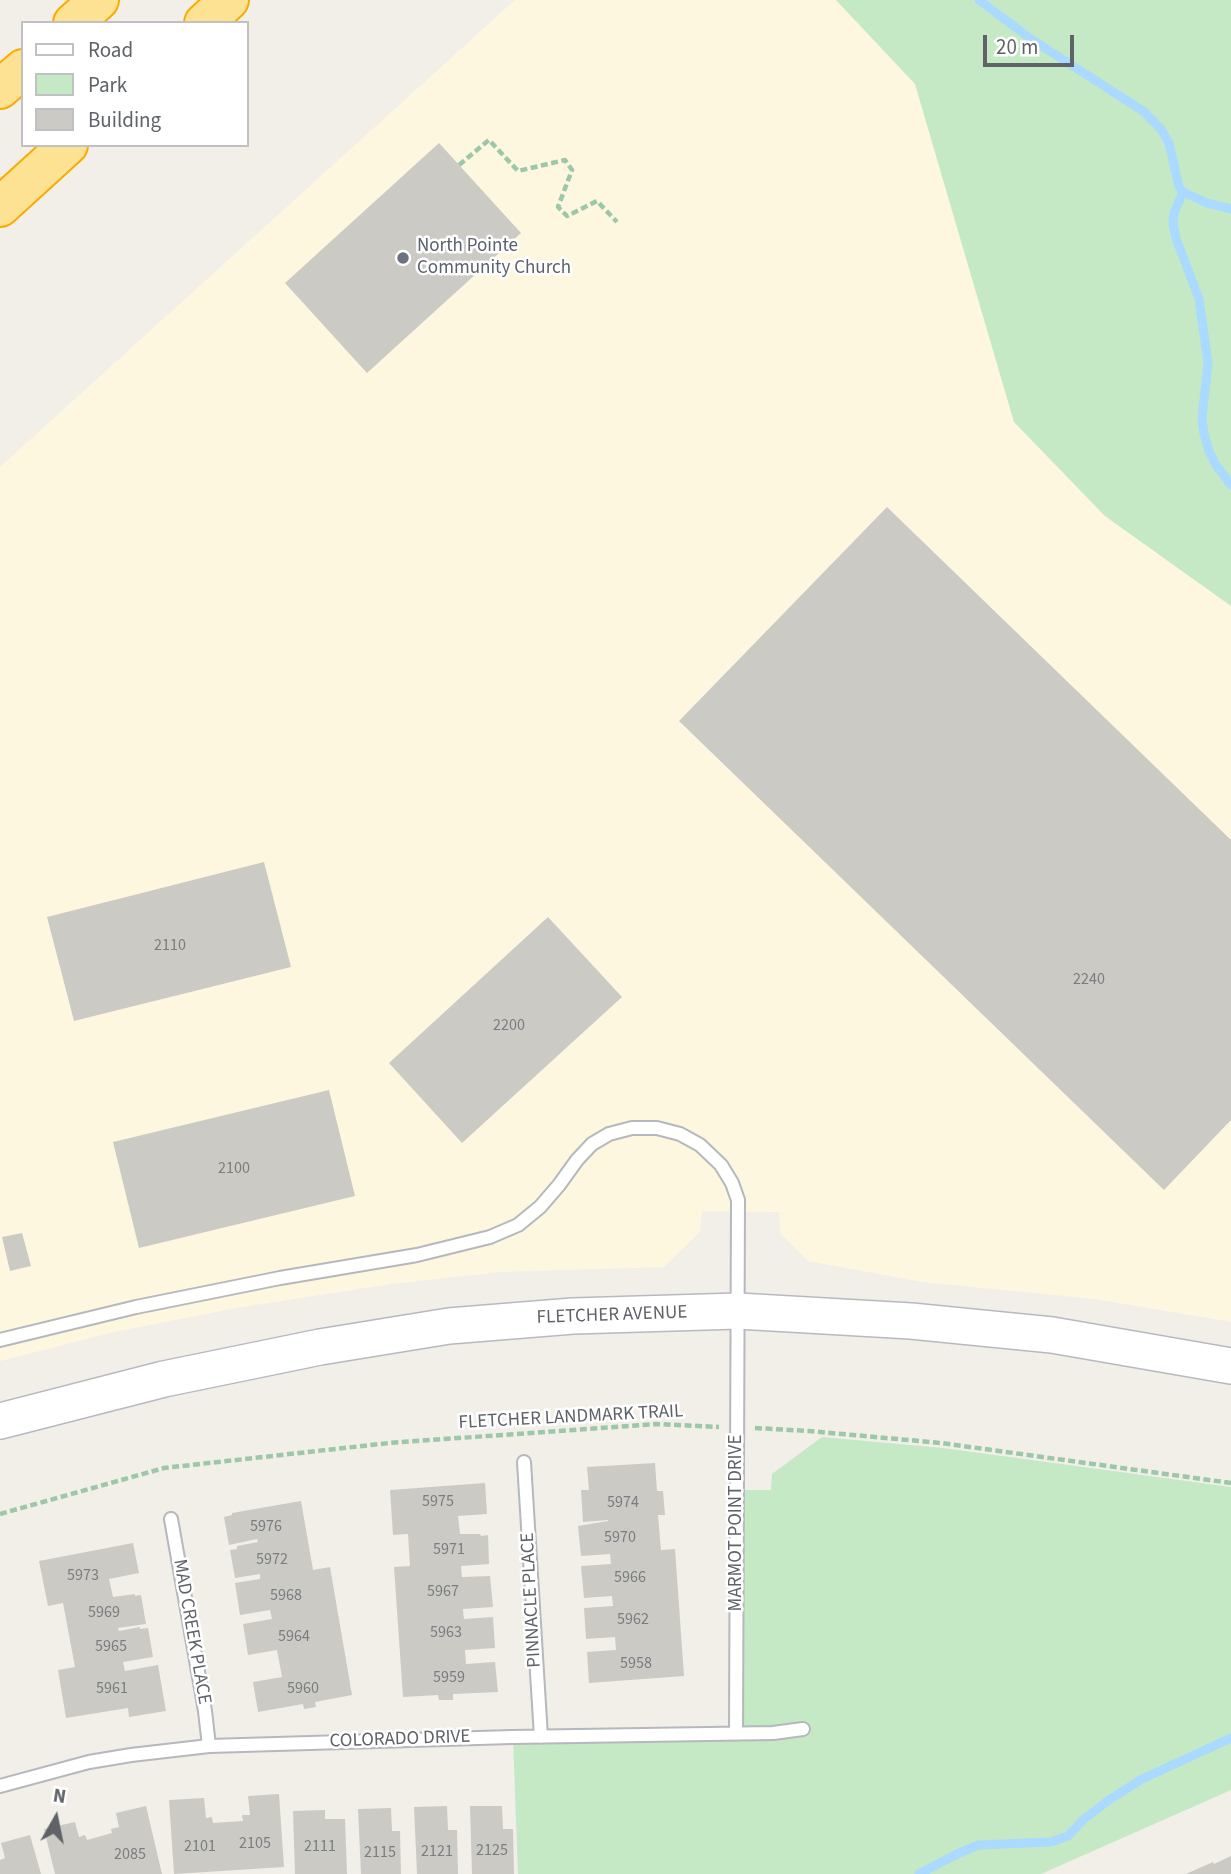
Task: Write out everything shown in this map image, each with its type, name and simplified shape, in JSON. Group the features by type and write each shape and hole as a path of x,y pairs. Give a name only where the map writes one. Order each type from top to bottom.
{"highway":[{"path":"76,21 99,0"},
{"path":"206,21 229,0"},
{"path":"0,89 21,71"},
{"path":"0,207 66,147"}],"main road":[{"name":"FLETCHER AVENUE","path":"0,1421 164,1379 320,1347 398,1333 505,1320 560,1317 738,1311 911,1321 1010,1330 1231,1366"}],"lane":[{"name":"MARMOT POINT DRIVE","path":"0,1340 136,1307 280,1278 417,1255 490,1237 518,1225 540,1207 592,1144 609,1134 632,1128 657,1128 680,1134 700,1145 722,1165 738,1200 736,1734"},
{"name":"PINNACLE PLACE","path":"524,1462 541,1737"},
{"name":"MAD CREEK PLACE","path":"172,1519 209,1746"},
{"name":"COLORADO DRIVE","path":"0,1786 89,1762 209,1746 773,1733 803,1729"}],"path":[{"path":"459,165 489,140 518,171 565,160 572,170 558,207 567,216 597,201 617,222"},
{"name":"FLETCHER LANDMARK TRAIL","path":"0,1514 164,1468 389,1443 656,1424 809,1431 941,1443 1231,1483"}],"shaded area":[{"path":"515,0 836,0 915,84 1014,422 1105,516 1231,606 1231,1322 1095,1299 922,1282 808,1261 780,1233 779,1212 702,1211 700,1232 664,1267 500,1272 391,1284 236,1308 114,1332 0,1361 0,467"}],"green space":[{"path":"836,0 1231,0 1231,606 1105,516 1014,422 915,84"},
{"path":"822,1437 943,1448 1231,1487 1231,1790 1041,1874 518,1874 513,1737 736,1734 737,1490 771,1490 772,1474"}],"building":[{"name":"North Pointe Community Church","path":"439,143 521,233 367,373 285,283"},
{"path":"887,507 1231,840 1231,1120 1164,1190 679,721"},
{"path":"264,862 291,967 74,1021 47,917"},
{"path":"548,917 622,997 462,1143 389,1063"},
{"path":"329,1090 355,1196 139,1248 113,1142"},
{"path":"22,1233 31,1266 10,1271 2,1237"},
{"path":"655,1463 657,1491 663,1491 665,1515 658,1515 661,1550 675,1549 684,1676 589,1683 587,1652 616,1650 615,1637 586,1639 584,1608 613,1606 612,1596 584,1598 581,1566 611,1564 610,1554 581,1556 578,1526 608,1521 583,1522 581,1490 589,1490 587,1467"},
{"path":"485,1483 487,1514 458,1516 460,1534 488,1535 489,1564 461,1566 462,1577 490,1576 493,1607 463,1609 464,1619 493,1617 495,1648 465,1650 466,1664 495,1662 498,1692 453,1694 453,1700 439,1700 438,1695 403,1697 394,1567 410,1566 408,1534 393,1535 390,1490"},
{"path":"301,1501 313,1570 330,1567 352,1695 315,1702 316,1707 304,1709 303,1704 258,1712 253,1682 282,1677 277,1650 248,1655 243,1624 272,1619 270,1610 240,1615 235,1583 260,1579 260,1574 235,1578 230,1550 258,1542 257,1539 229,1545 224,1517 232,1513"},
{"path":"133,1543 139,1573 109,1579 113,1597 141,1595 146,1624 118,1628 119,1631 148,1628 153,1657 123,1662 125,1671 158,1665 166,1711 129,1717 128,1708 66,1718 58,1670 75,1667 63,1603 48,1606 39,1561"},
{"path":"279,1794 284,1867 174,1874 169,1800 204,1798 206,1818 212,1817 213,1823 243,1821 242,1815 250,1815 248,1796"},
{"path":"146,1806 162,1874 55,1874 44,1829 75,1822 79,1837 85,1835 87,1840 112,1833 111,1829 119,1827 116,1813"},
{"path":"447,1806 448,1830 457,1830 458,1874 417,1874 414,1807"},
{"path":"470,1806 502,1806 503,1829 513,1829 514,1874 472,1874"},
{"path":"391,1808 392,1831 400,1831 401,1874 361,1874 358,1809"},
{"path":"325,1810 325,1819 345,1819 347,1874 295,1874 293,1811"},
{"path":"30,1835 41,1874 0,1874 0,1860 5,1858 1,1843"},
{"path":"1231,1856 1231,1874 1186,1874 1213,1862 1214,1864"}],"waterway":[{"path":"979,0 1031,39 1143,111 1161,129 1169,143 1179,187 1183,192 1174,213 1173,224 1199,299 1208,363 1202,418 1204,434 1216,465 1231,485"},
{"path":"1183,192 1207,203 1231,209"},
{"path":"919,1874 978,1845 1051,1842 1068,1836 1083,1820 1142,1779 1231,1738"}],"place":[{"name":"North Pointe Community Church","path":"403,258"}]}
